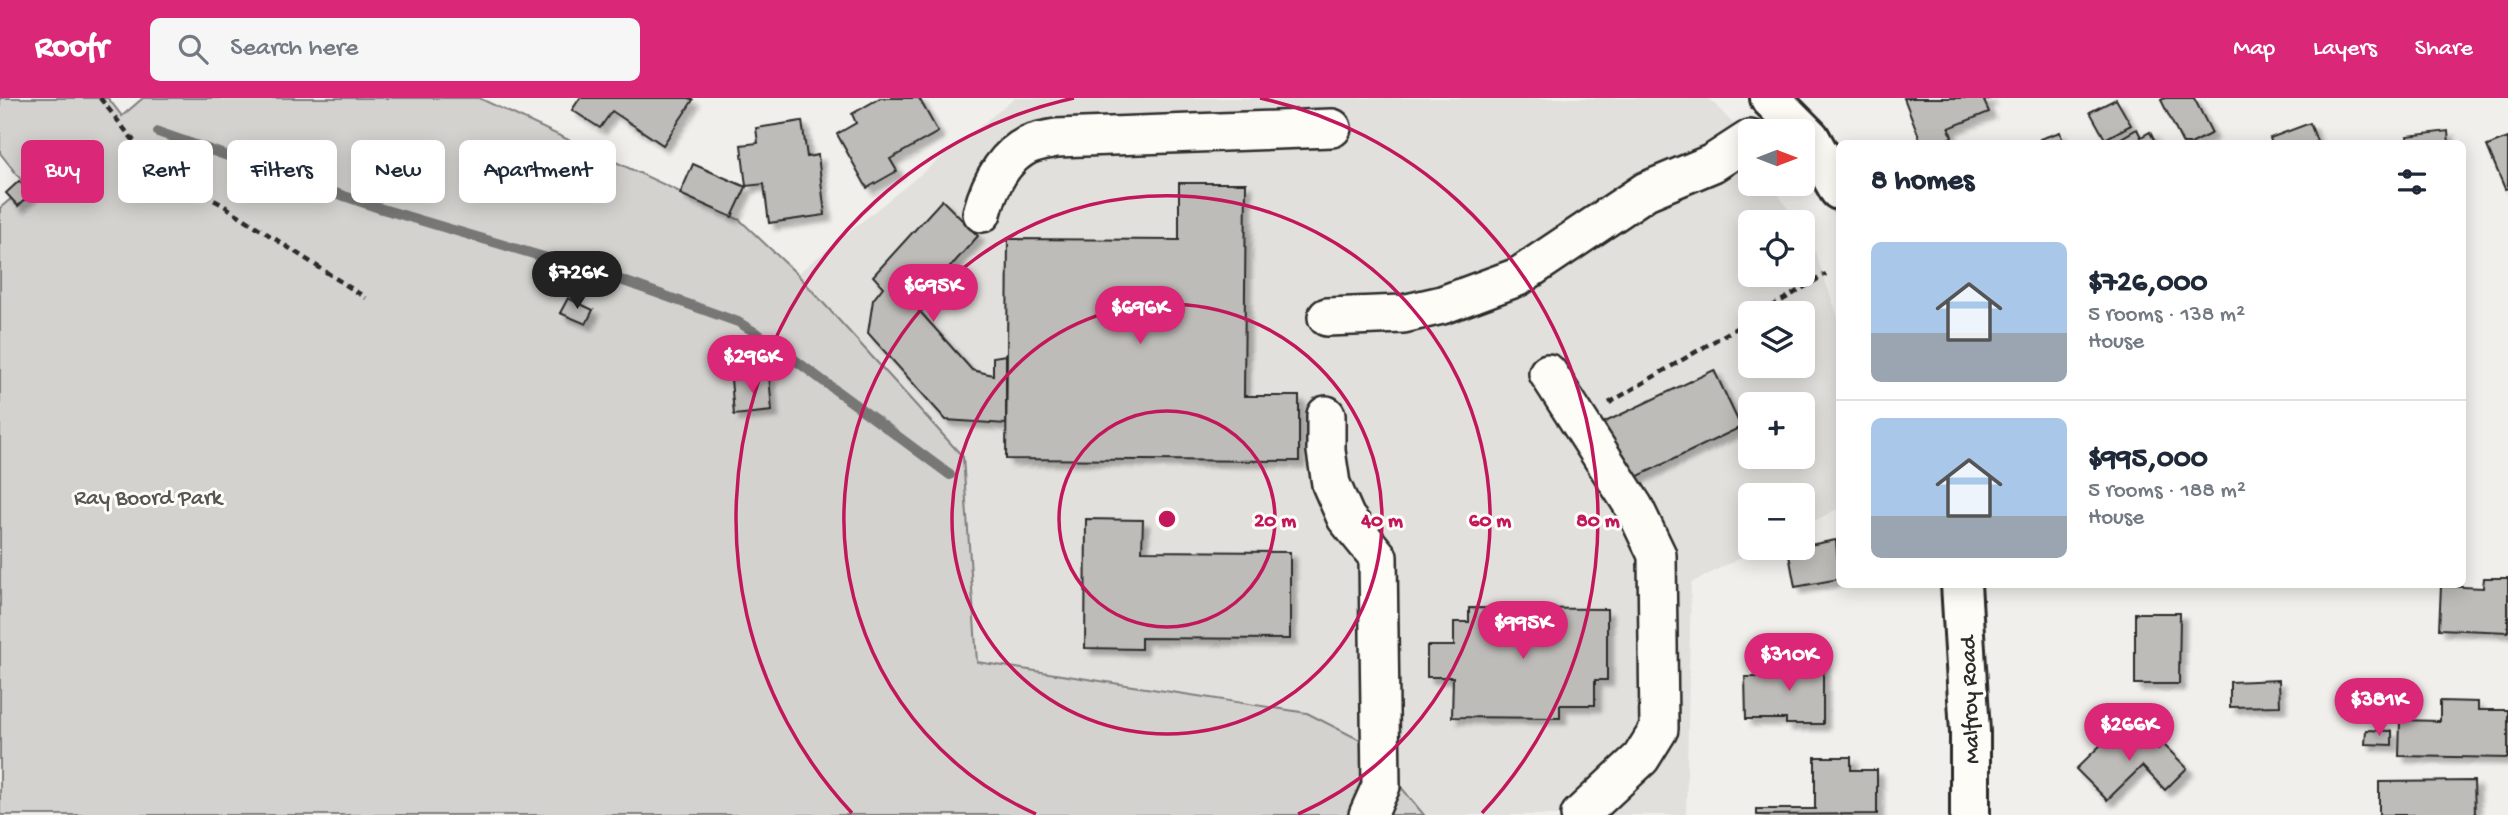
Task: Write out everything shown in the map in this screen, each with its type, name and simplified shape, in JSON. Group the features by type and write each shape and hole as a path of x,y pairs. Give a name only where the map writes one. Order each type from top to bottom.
{"main road":[{"path":"1775,109 1810,138 1836,185"},
{"name":"Malfroy Road","path":"1961,588 1970,732 1970,815"}],"lane":[{"path":"982,213 989,187 1006,163 1027,145 1039,142 1056,138 1332,128"},
{"path":"1327,317 1403,314 1442,305 1518,277 1646,191 1713,163 1738,147"},
{"path":"1548,373 1634,507 1657,555 1659,729 1641,758 1580,815"},
{"path":"1326,415 1326,451 1331,485 1346,518 1378,557 1381,786 1368,815"}],"path":[{"path":"100,98 152,164 223,205 366,298"},
{"path":"1780,301 1826,274"},
{"path":"1600,408 1738,327"}],"shaded area":[{"path":"1015,98 1709,98 1738,130 1738,196 1780,196 1788,210 1738,210 1738,287 1815,287 1815,252 1836,312 1836,510 1815,521 1815,483 1738,483 1738,559 1691,583 1686,815 1424,815 1364,742 1307,713 977,662 963,457 797,274"}],"green space":[{"name":"Ray Boord Park","path":"0,98 108,98 122,116 143,98 479,98 569,140 459,140 459,203 616,203 616,162 740,220 797,274 963,457 977,662 1307,713 1364,742 1424,815 0,815 0,208 21,190 21,203 104,203 104,140 21,140 21,180 0,153"}],"building":[{"path":"580,98 693,100 663,145 612,111 600,128 572,110"},
{"path":"880,98 919,98 938,132 890,159 897,171 867,188 837,134 856,123 852,114"},
{"path":"1904,98 1991,98 1984,101 1989,112 1949,128 1952,137 1945,140 1920,140"},
{"path":"2194,98 2212,133 2199,140 2181,140 2161,100"},
{"path":"2116,99 2131,125 2105,139 2090,112"},
{"path":"802,121 807,157 818,155 825,215 769,223 764,184 746,186 741,145 758,143 756,128"},
{"path":"2310,123 2316,140 2271,140 2270,138"},
{"path":"2137,129 2141,137 2150,132 2154,140 2118,140"},
{"path":"2448,131 2449,140 2408,140 2407,136"},
{"path":"2060,132 2063,140 2040,140"},
{"path":"2508,138 2508,188 2505,189 2487,146"},
{"path":"693,164 746,187 732,217 680,194"},
{"path":"19,181 21,203 18,206 6,193"},
{"path":"1179,183 1246,183 1244,396 1299,396 1299,461 1006,459 1008,239 1179,240"},
{"path":"942,200 978,236 915,306 972,370 993,375 993,357 1006,355 1006,424 946,420 868,333 873,300 883,287 873,276"},
{"path":"568,298 593,310 586,324 560,313"},
{"path":"1714,370 1738,421 1738,428 1628,481 1601,424"},
{"path":"769,375 772,411 734,415 731,379"},
{"path":"1086,519 1143,520 1142,551 1290,552 1290,639 1141,638 1141,649 1085,648"},
{"path":"1836,540 1836,580 1795,587 1790,560 1815,560 1815,544"},
{"path":"2484,578 2508,578 2508,632 2439,629 2441,588 2483,588"},
{"path":"1469,608 1607,609 1607,680 1595,680 1595,705 1560,705 1560,718 1452,717 1453,677 1427,677 1427,646 1454,646 1454,622 1469,622"},
{"path":"2135,613 2180,613 2179,684 2135,684"},
{"path":"1785,657 1823,657 1823,724 1786,724 1786,719 1746,719 1745,677 1785,677"},
{"path":"2279,680 2280,706 2230,707 2230,682"},
{"path":"2440,701 2478,702 2478,710 2508,710 2508,758 2399,756 2400,720 2440,721"},
{"path":"2117,729 2128,739 2138,729 2158,749 2163,744 2187,768 2165,790 2142,766 2107,800 2076,769"},
{"path":"2366,730 2392,731 2392,745 2365,744"},
{"path":"1815,757 1851,757 1851,770 1877,770 1877,814 1757,815 1757,809 1815,809"},
{"path":"2474,781 2475,815 2379,815 2379,782"}],"waterway":[{"path":"158,132 379,208 618,279 738,322 768,340 950,475"}]}
